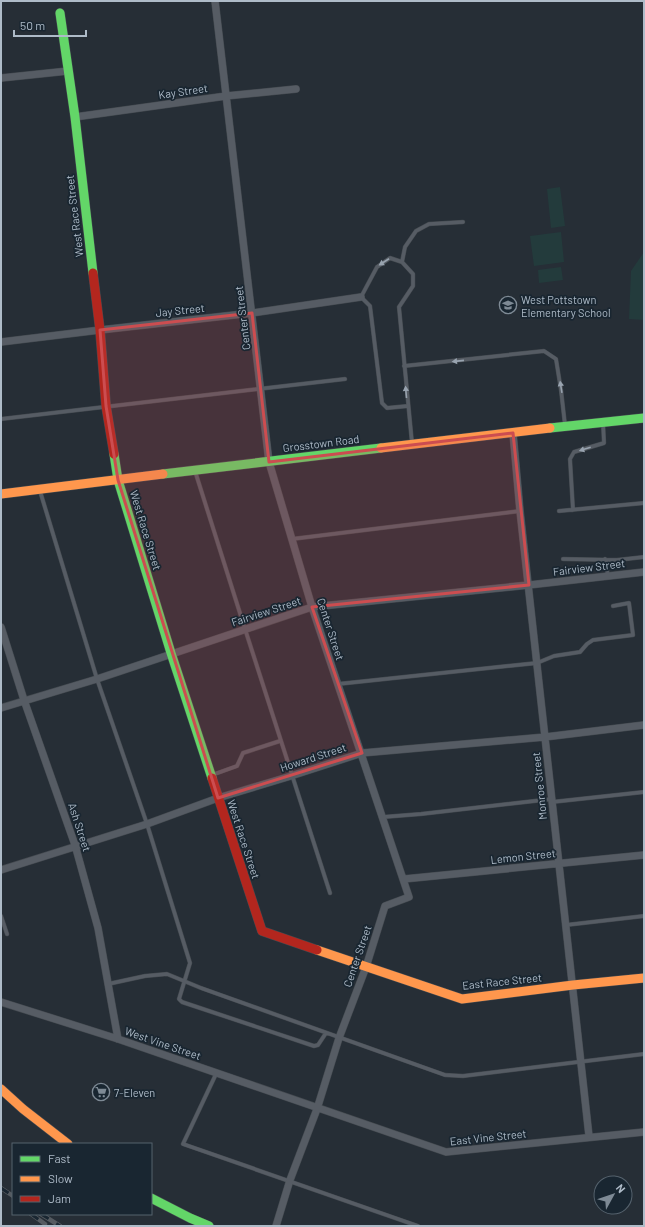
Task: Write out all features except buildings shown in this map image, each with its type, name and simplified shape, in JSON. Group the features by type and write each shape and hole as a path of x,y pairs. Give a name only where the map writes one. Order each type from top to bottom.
{"street":[{"name":"Center Street","path":"215,1 269,462 312,607 409,897 386,906 366,967 339,1038 317,1109 290,1180 276,1226"},
{"name":"West Race Street","path":"60,13 75,117 100,330 106,406 118,480 171,653 262,931 366,967"},
{"path":"1,78 68,71"},
{"name":"Kay Street","path":"75,117 226,96 296,89"},
{"name":"Jay Street","path":"1,342 252,313 361,297"},
{"name":"Grosstown Road","path":"1,494 412,444 644,418"},
{"name":"Monroe Street","path":"513,433 520,511 590,1136"},
{"name":"Fairview Street","path":"1,708 96,679 312,607 644,572"},
{"name":"Ash Street","path":"1,627 24,700 75,846 98,928 118,1039"},
{"name":"Howard Street","path":"1,870 147,824 218,798 362,753 545,738 644,725"},
{"name":"Lemon Street","path":"404,879 644,855"},
{"name":"East Race Street","path":"366,967 462,998 644,978"},
{"name":"West Vine Street","path":"1,1002 118,1039 317,1109"},
{"path":"1,1089 23,1109 67,1143"},
{"name":"East Vine Street","path":"317,1109 446,1152 590,1136 644,1132"},
{"path":"152,1199 209,1226"}],"lane":[{"path":"402,262 405,247 416,231 429,224 463,222"},
{"path":"408,406 387,408 382,403 370,306 361,297 378,266 390,258 402,262 413,274 413,286 399,307 412,444"},
{"path":"404,366 544,351 556,359 562,390 565,426"},
{"path":"1,419 345,378"},
{"path":"573,510 570,459 574,452 604,443 603,422"},
{"path":"195,470 244,629 330,893"},
{"path":"40,490 96,679 147,824 190,963 179,998 182,1002 314,1046 318,1045 326,1033"},
{"path":"559,511 644,503"},
{"path":"291,539 520,511"},
{"path":"563,559 617,560 644,557"},
{"path":"605,559 608,576"},
{"path":"338,684 537,662 554,656 580,652 593,640 633,635 629,603 612,606"},
{"path":"211,776 237,766 243,753 280,741"},
{"path":"383,817 644,792"},
{"path":"1,916 7,934"},
{"path":"566,925 644,916"},
{"path":"108,984 145,976 167,974 339,1038 445,1075 463,1076 644,1054"},
{"path":"216,1074 183,1144 290,1180 418,1226"}],"highlighted area":[{"path":"252,313 269,462 513,433 529,585 312,607 362,753 218,798 118,480 106,406 100,330"}],"green space":[{"path":"560,187 565,226 551,228 547,189"},
{"path":"561,232 564,262 534,266 530,236"},
{"path":"644,252 644,320 629,319 631,271"},
{"path":"561,267 563,280 539,283 538,270"}],"railway":[{"path":"1,1188 12,1195"},
{"path":"32,1215 45,1224"},
{"path":"43,1215 60,1226"}],"traffic: fast":[{"path":"60,13 75,117 93,273"},
{"path":"550,428 644,418"},
{"path":"163,474 381,448"},
{"path":"114,454 118,480 171,653 212,778"},
{"path":"152,1199 209,1226"}],"traffic: slow":[{"path":"381,448 550,428"},
{"path":"1,494 163,474"},
{"path":"317,950 462,999 644,978"},
{"path":"1,1089 23,1109 67,1143"}],"traffic: jam":[{"path":"93,273 100,330 106,406 114,454"},
{"path":"212,778 262,931 317,950"}],"place":[{"name":"West Pottstown Elementary School","path":"508,305"},
{"name":"7-Eleven","path":"101,1092"}]}
